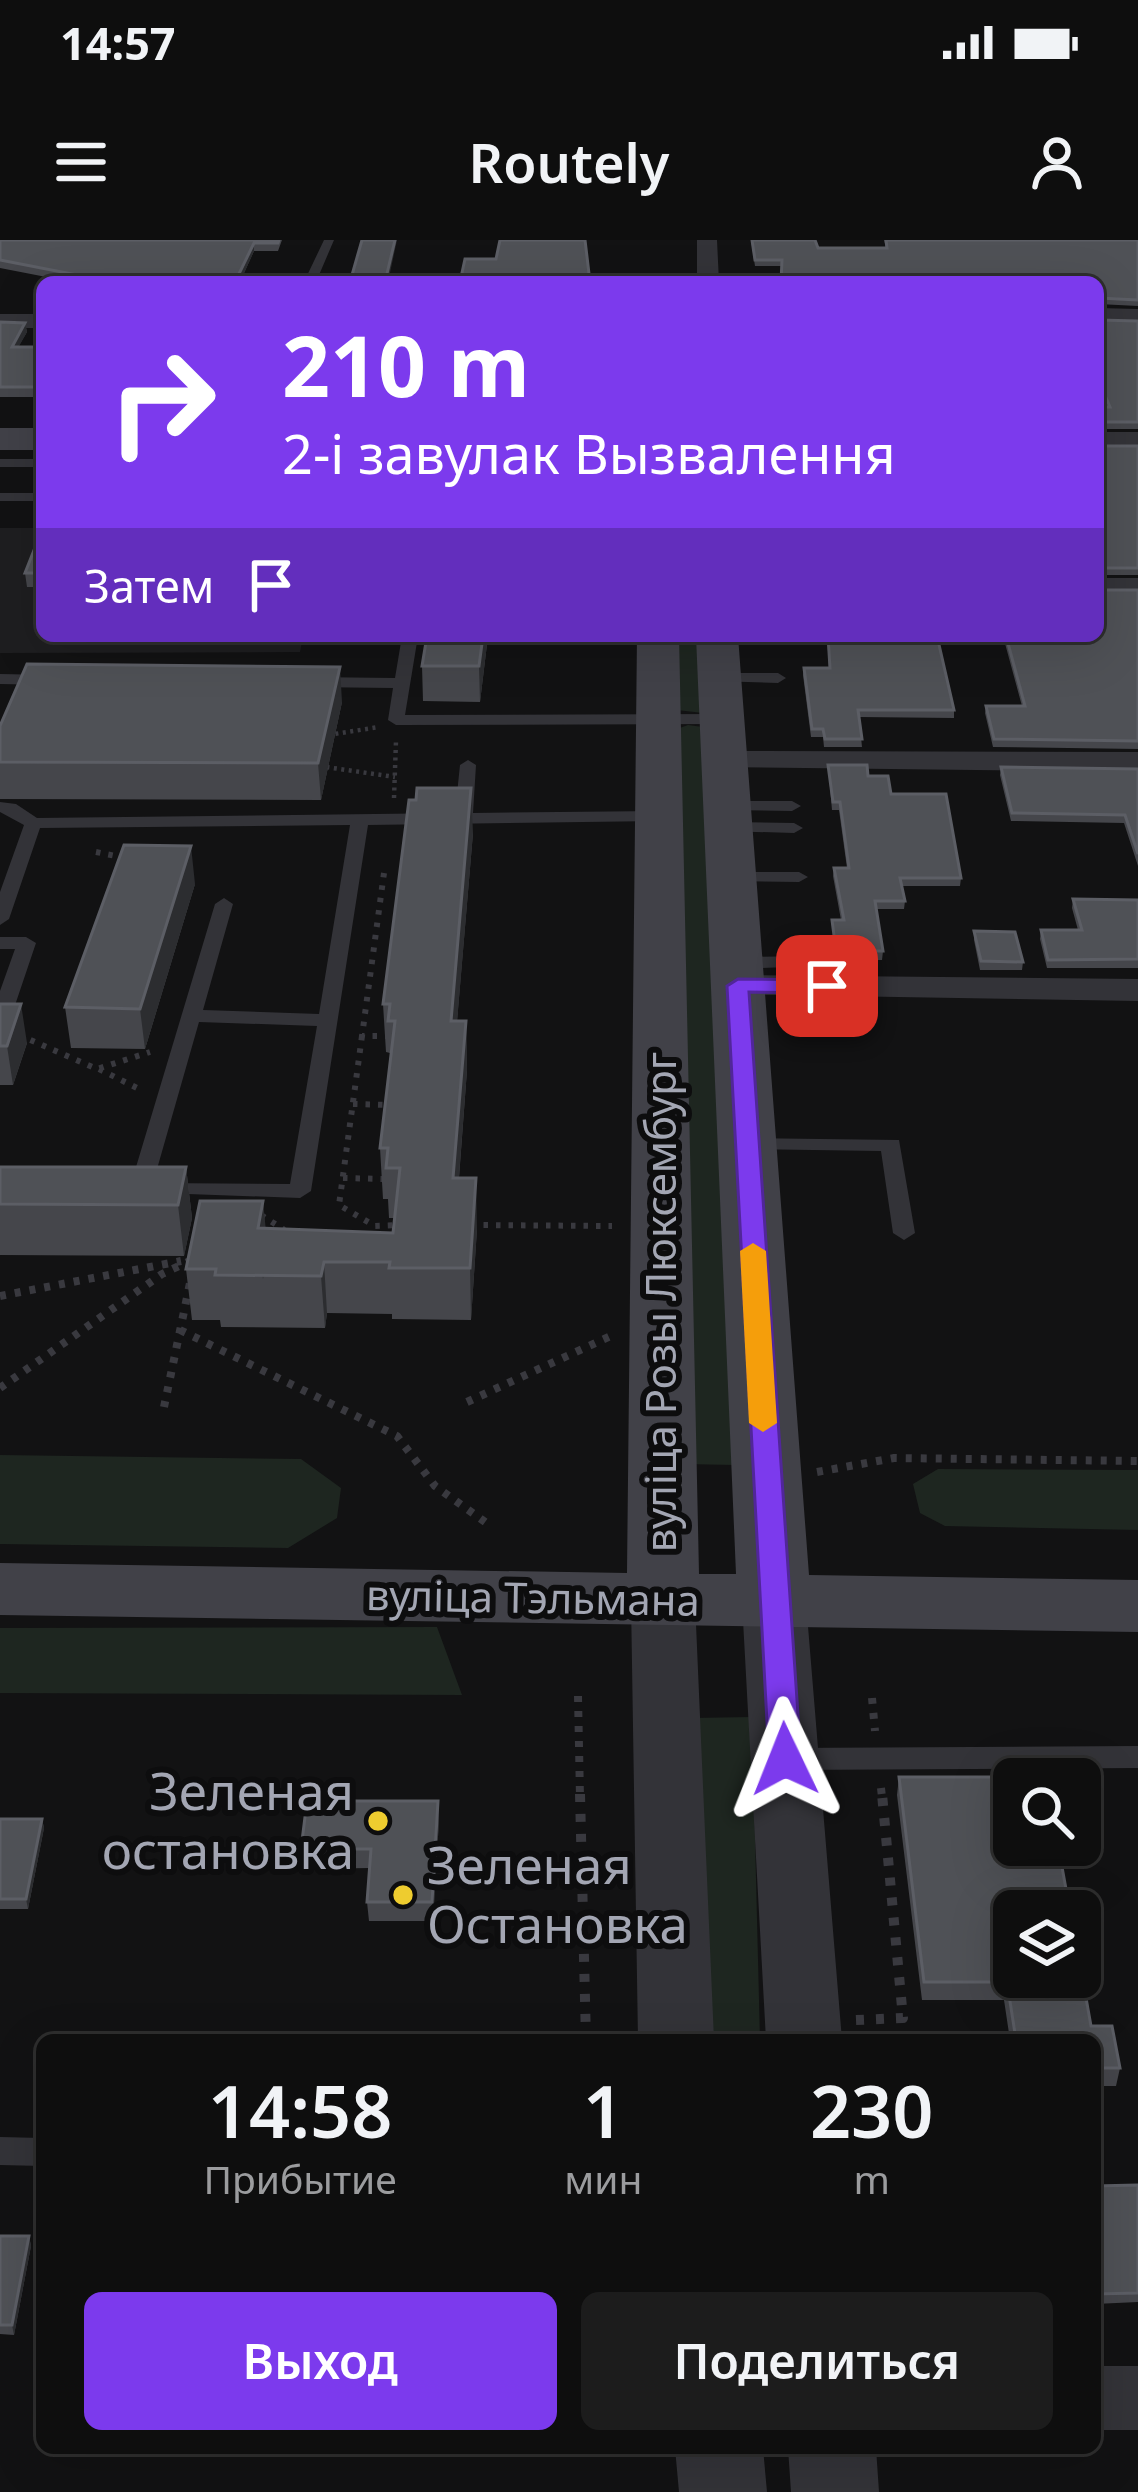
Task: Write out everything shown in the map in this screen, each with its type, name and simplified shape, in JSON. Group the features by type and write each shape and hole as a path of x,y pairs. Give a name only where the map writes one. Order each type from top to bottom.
{"main road":[{"name":"вуліца Розы Люксембург","path":"658,642 663,1600"},
{"name":"вуліца Розы Люксембург","path":"724,742 774,1602"},
{"name":"вуліца Тэльмана","path":"0,1589 1138,1606"}],"street":[{"path":"707,240 708,276"},
{"path":"1104,316 1138,316"},
{"path":"0,321 36,321"},
{"path":"1104,586 1138,586"},
{"path":"724,742 1064,753 1138,762"},
{"path":"737,974 1138,989"},
{"name":"вуліца Розы Люксембург","path":"663,1600 676,2034"},
{"name":"вуліца Розы Люксембург","path":"774,1602 804,2034"},
{"path":"1101,2398 1138,2398"},
{"path":"720,2454 724,2492"},
{"path":"832,2454 835,2492"}],"lane":[{"path":"313,276 329,240"},
{"path":"0,463 32,441"},
{"path":"0,497 36,497"},
{"path":"409,642 396,720 658,718 724,742 792,806"},
{"path":"724,742 772,642"},
{"path":"724,742 778,678"},
{"path":"0,679 74,680"},
{"path":"284,682 401,683"},
{"path":"724,742 794,828"},
{"path":"724,742 799,877"},
{"path":"464,818 467,765"},
{"path":"0,807 33,823 659,816"},
{"path":"224,904 166,1101 129,1187 300,1191 360,819"},
{"path":"0,919 33,823"},
{"path":"0,943 26,943 0,1020"},
{"path":"737,974 808,962"},
{"path":"191,1016 328,1020"},
{"path":"747,1144 891,1145 904,1233"},
{"path":"785,1759 1138,1757"},
{"path":"0,2151 36,2152"}],"path":[{"path":"307,738 396,725 393,819 339,1205 376,1226 416,1226"},
{"path":"301,764 394,777"},
{"path":"96,852 132,859"},
{"path":"371,972 383,973"},
{"path":"0,1032 16,1034 166,1101"},
{"path":"362,1036 388,1036"},
{"path":"98,1069 164,1047"},
{"path":"353,1104 394,1105"},
{"path":"343,1178 385,1179"},
{"path":"457,1225 631,1226"},
{"path":"373,1243 376,1226"},
{"path":"281,1244 283,1229"},
{"path":"164,1408 199,1241"},
{"path":"0,1296 195,1258"},
{"path":"0,1388 162,1274 195,1258"},
{"path":"467,1402 631,1327"},
{"path":"180,1330 397,1436 436,1486 488,1524"},
{"path":"816,1472 894,1458 1138,1461"},
{"path":"578,1696 586,2034"},
{"path":"852,2034 850,2020 904,2018 872,1698"}],"shaded area":[{"path":"0,528 36,528 36,642 302,642 300,652 0,653"},
{"path":"675,642 706,642 703,713 677,710"},
{"path":"703,727 735,1465 683,1464 677,729"},
{"path":"0,1455 301,1459 341,1488 337,1518 288,1548 0,1544"},
{"path":"938,1469 1138,1470 1138,1530 945,1526 920,1513 913,1484"},
{"path":"437,1627 462,1695 0,1693 0,1628"},
{"path":"752,1717 760,2034 708,2034 692,1718"}],"building":[{"path":"0,240 279,240 254,243 238,276 82,276 0,260"},
{"path":"362,240 395,240 386,276 352,276"},
{"path":"500,240 585,240 589,276 461,276 465,259 496,259"},
{"path":"752,240 815,240 818,248 887,248 886,240 1138,240 1138,300 1104,298 1104,276 781,276 782,260 755,260"},
{"path":"1104,320 1138,321 1138,422 1104,422 1104,407 1110,407 1104,393"},
{"path":"0,322 25,323 12,347 36,347 36,387 0,387"},
{"path":"1104,446 1138,446 1138,568 1104,568"},
{"path":"36,545 36,573 25,573"},
{"path":"1104,590 1138,590 1138,741 994,739 986,706 1025,706 1008,642 1104,642"},
{"path":"426,642 482,642 479,666 422,666"},
{"path":"828,642 938,642 954,710 858,710 862,739 825,739 823,729 812,729 804,668 830,668"},
{"path":"27,664 340,667 318,763 0,762 0,726"},
{"path":"828,765 867,765 868,776 888,776 891,794 946,794 961,878 900,878 905,901 875,901 883,951 836,951 832,920 844,920 834,868 849,868 840,802 833,802"},
{"path":"1001,767 1138,769 1138,854 1125,815 1012,813"},
{"path":"417,788 471,788 451,1021 466,1021 453,1178 476,1178 470,1268 324,1262 321,1276 215,1275 216,1269 186,1269 200,1201 263,1201 258,1228 393,1233 400,1168 386,1168 388,1148 380,1148 395,1021 388,1021 390,1004 383,1004 409,800 416,800"},
{"path":"124,845 191,846 140,1009 65,1007"},
{"path":"1073,899 1138,900 1138,959 1048,960 1041,930 1082,930"},
{"path":"974,931 1015,932 1023,962 981,961"},
{"path":"0,1004 21,1004 7,1046 0,1046"},
{"path":"0,1167 186,1167 178,1205 0,1204"},
{"path":"899,1777 993,1777 993,1866 1062,1866 1066,1890 993,1890 993,1982 924,1982"},
{"name":"Зеленая Остановка","path":"307,1801 438,1801 432,1902 367,1902 371,1849 301,1849"},
{"path":"0,1819 42,1819 26,1899 0,1899"},
{"path":"1009,1998 1086,1998 1091,2026 1112,2026 1120,2068 1101,2068 1101,2034 1015,2034"},
{"path":"1138,2185 1138,2293 1101,2294 1101,2186"},
{"path":"0,2236 29,2236 12,2325 0,2325"}],"slow traffic":[{"path":"753,1251 763,1423"}],"place":[{"name":"Зеленая остановка","path":"378,1821"},
{"name":"Зеленая Остановка","path":"403,1895"}],"route":[{"path":"785,1759 738,986 827,986"}]}
